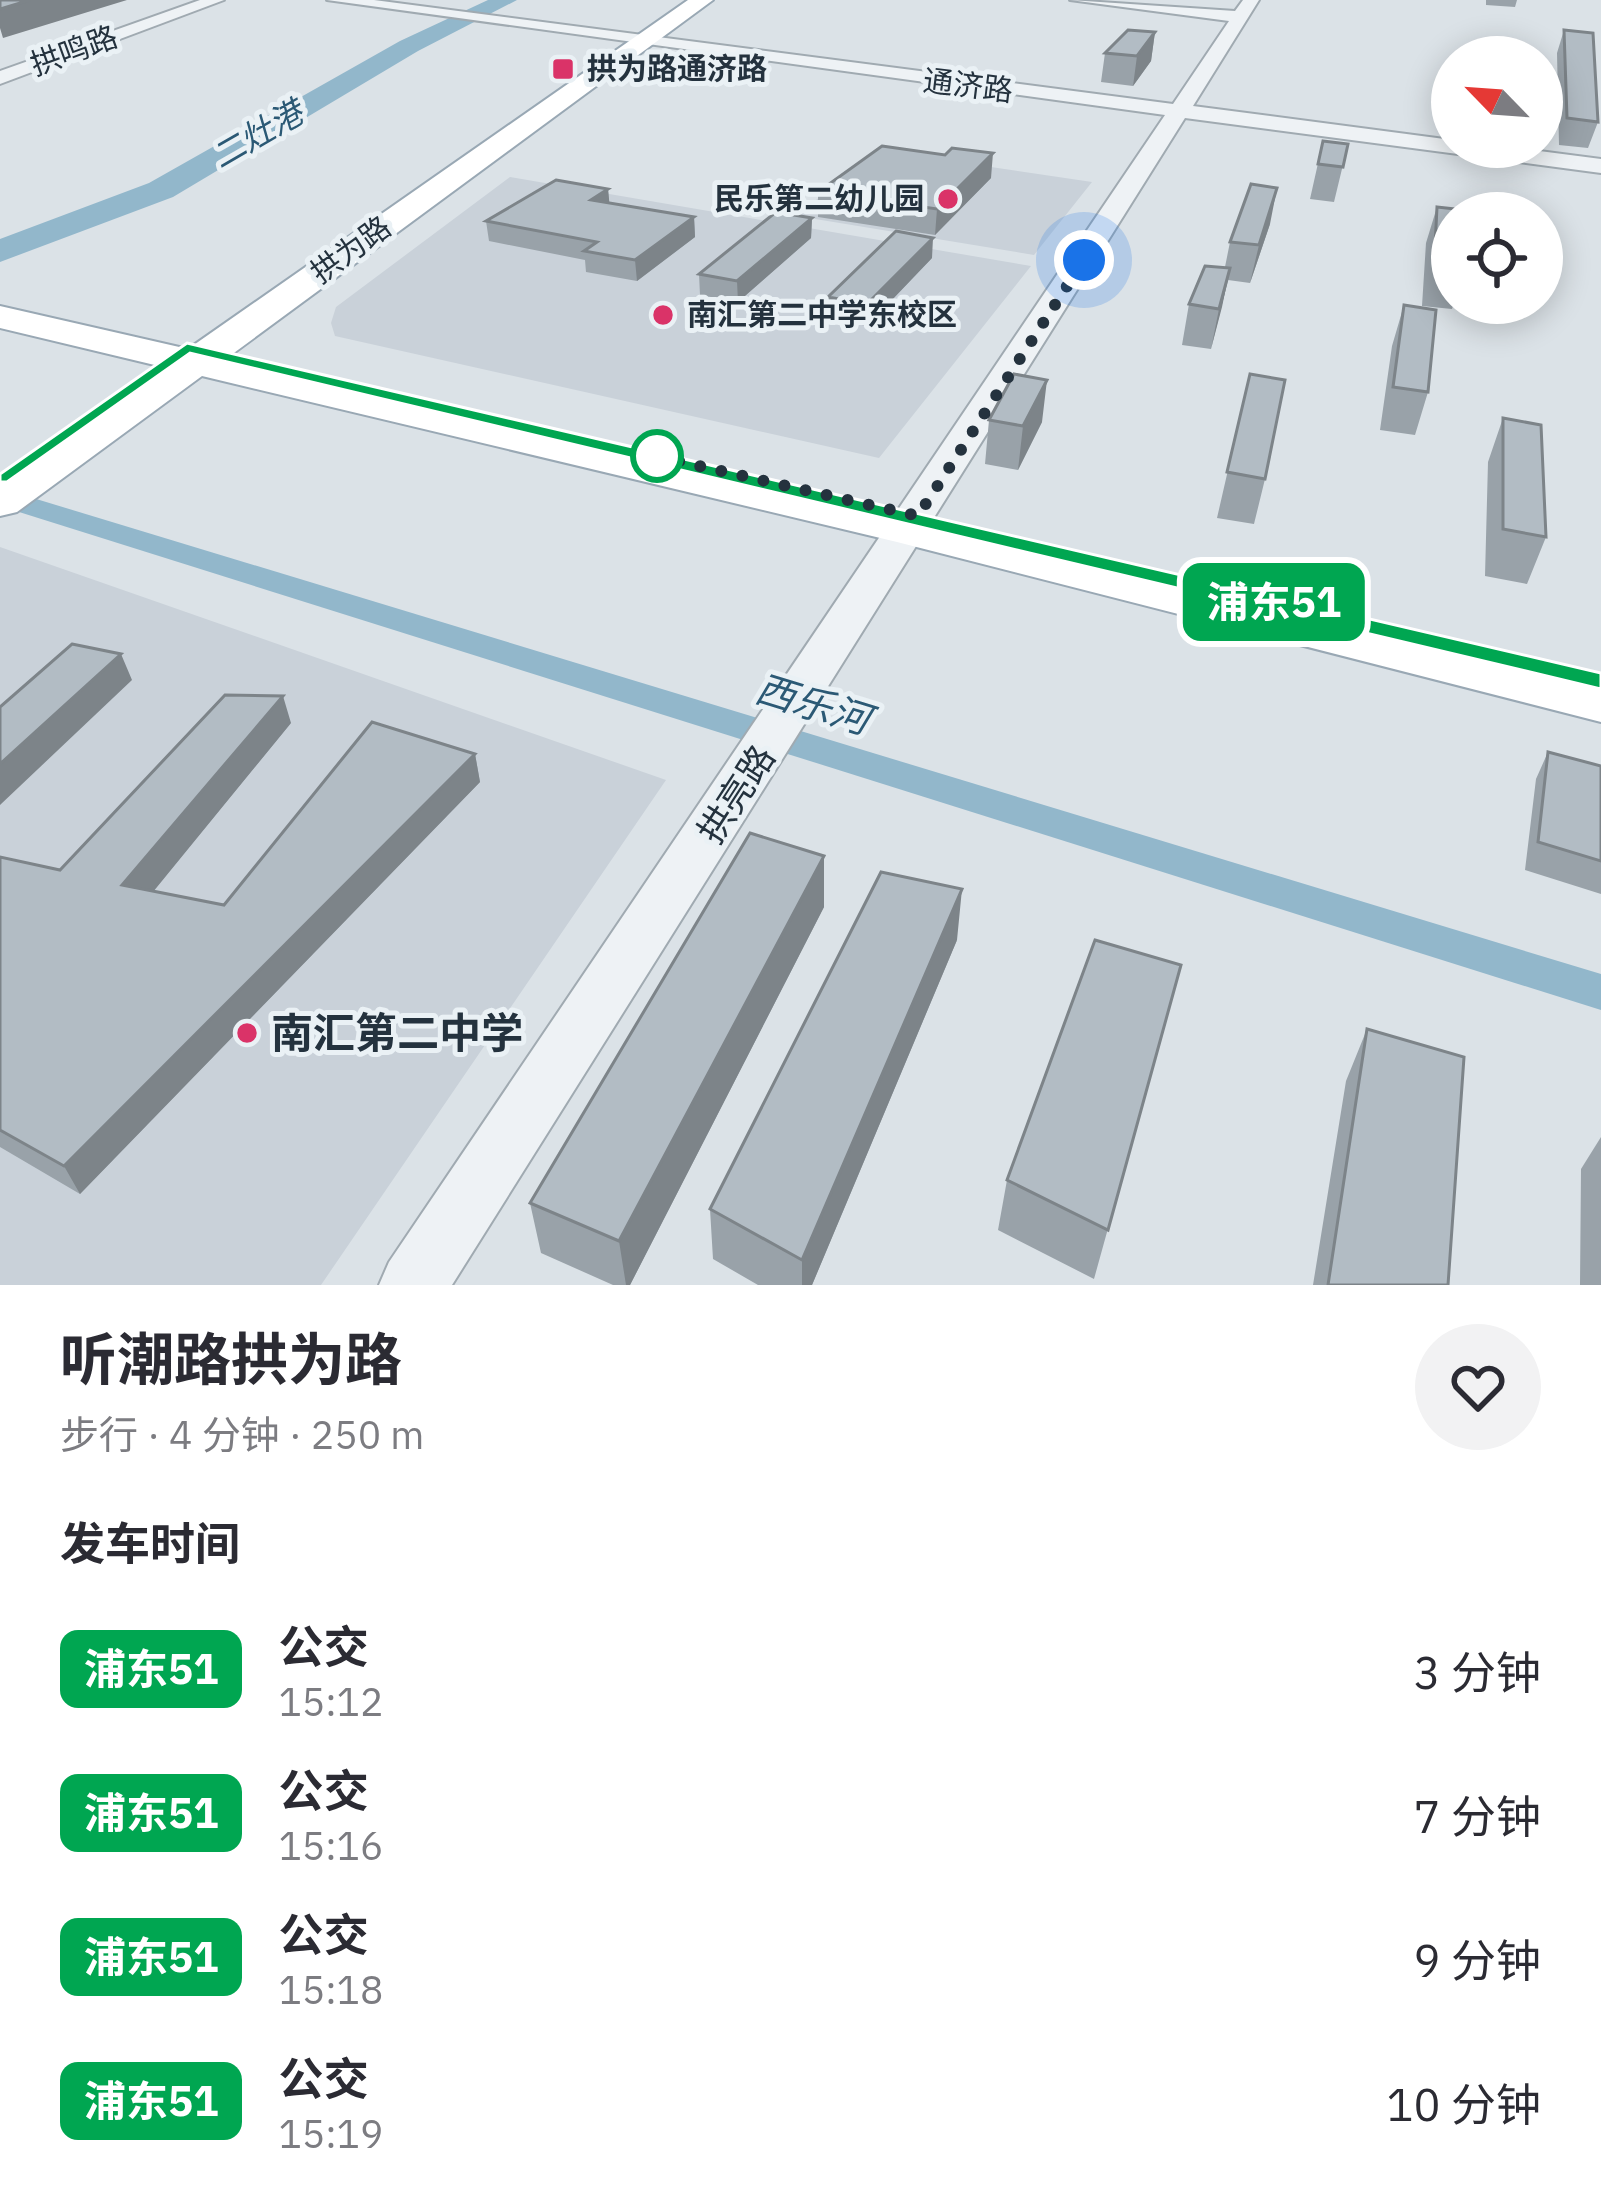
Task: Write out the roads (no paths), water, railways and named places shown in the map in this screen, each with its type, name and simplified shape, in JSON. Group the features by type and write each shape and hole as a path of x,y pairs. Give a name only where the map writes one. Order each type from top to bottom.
{"main road":[{"name":"拱为路","path":"16,478 630,42 681,0"},
{"name":"拱为路","path":"630,42 702,0"},
{"path":"0,302 189,356"},
{"path":"0,317 189,356 1601,681"},
{"path":"911,523 1601,703"}],"street":[{"name":"拱鸣路","path":"0,78 216,0"},
{"name":"通济路","path":"335,0 1601,166"},
{"path":"1078,0 1247,9"},
{"name":"拱亮路","path":"412,1285 1247,9"}],"waterway":[{"name":"二灶港","path":"0,251 161,190 409,46 506,0"},
{"name":"西乐河","path":"0,497 1601,992"}],"place":[{"name":"拱为路通济路","path":"563,69"},
{"name":"民乐第二幼儿园","path":"948,199"},
{"name":"南汇第二中学东校区","path":"663,315"},
{"name":"南汇第二中学","path":"247,1033"}]}
